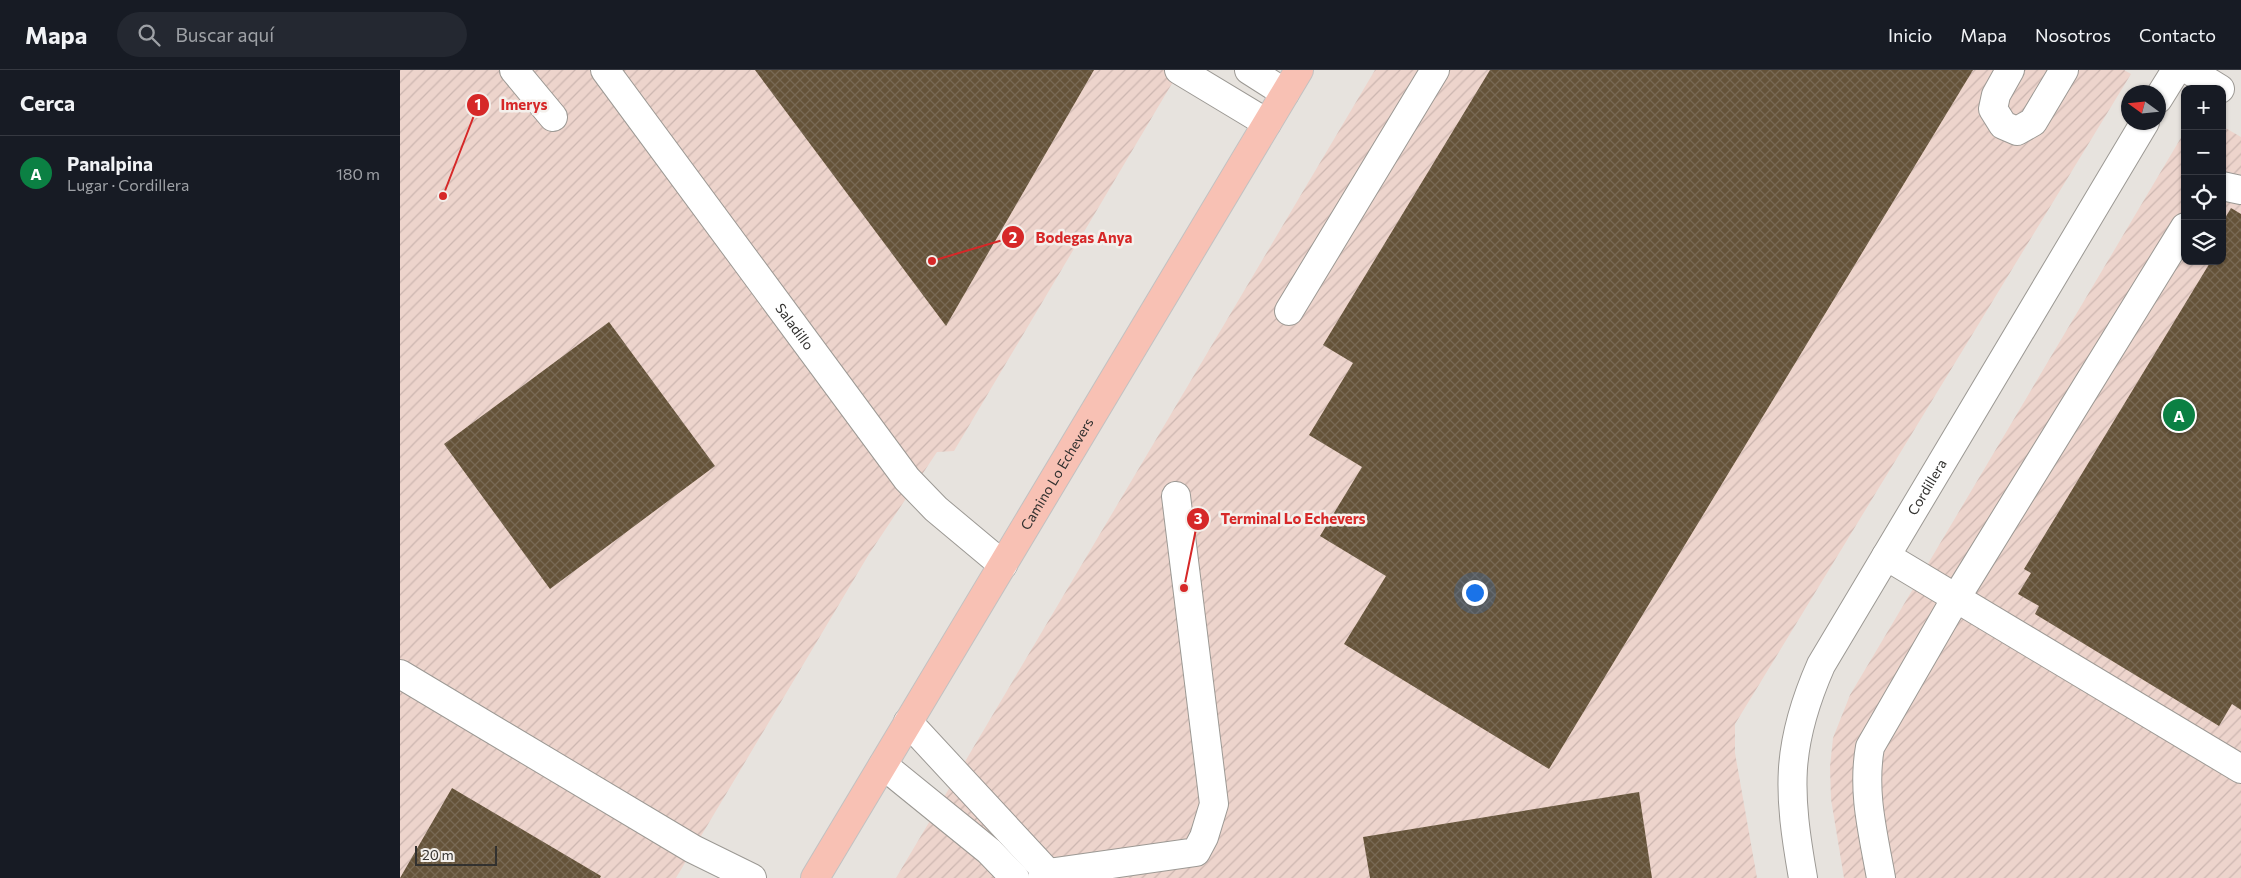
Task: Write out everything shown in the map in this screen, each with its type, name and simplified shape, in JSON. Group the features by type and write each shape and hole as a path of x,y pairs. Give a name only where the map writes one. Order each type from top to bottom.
{"main road":[{"name":"Camino Lo Echevers","path":"815,878 1292,81"}],"street":[{"path":"514,70 553,117"},
{"name":"Saladillo","path":"605,70 906,479 936,509 1003,565"},
{"path":"1180,70 1267,123"},
{"path":"1249,70 1292,81"},
{"path":"1289,311 1435,70"},
{"path":"2010,70 1996,95 1993,109 2003,125 2017,131 2033,122 2064,70"},
{"path":"2166,86 2176,70"},
{"path":"2189,70 2214,85"},
{"path":"2226,92 2241,101"},
{"name":"Cordillera","path":"1803,878 1791,797 1794,745 1801,718 1822,665 2140,130"},
{"path":"2226,187 2241,190"},
{"path":"1881,878 1866,789 1866,768 1870,747 1956,598 2181,233"},
{"path":"908,722 1045,875 1172,867 1196,852 1204,837 1214,804 1176,496"},
{"path":"1886,556 2241,769"},
{"path":"400,674 693,849 752,878"},
{"path":"883,765 989,851 1015,878"}],"shaded area":[{"path":"400,70 1180,70 954,451 937,452 869,554 676,878 400,878"},
{"path":"1375,70 2124,70 2131,74 2124,85 2121,85 2121,90 1735,724 1735,753 1757,878 896,878"},
{"path":"2226,128 2241,137 2241,878 1844,878 1831,799 1830,767 1833,738 1850,695 2181,138 2181,265 2226,265"}],"building":[{"path":"755,70 1094,70 946,326"},
{"path":"1490,70 1973,70 1549,769 1344,644 1386,576 1320,536 1362,467 1309,435 1353,363 1323,345"},
{"path":"2231,208 2241,214 2241,710 2232,704 2219,726 2035,614 2039,606 2018,594 2031,573 2024,569 2209,265 2226,265 2226,216"},
{"path":"609,322 715,466 550,589 444,444"},
{"path":"452,788 601,876 600,878 400,878"},
{"path":"1639,792 1652,878 1370,878 1363,837"}],"place":[{"name":"Imerys","path":"443,196"},
{"name":"Bodegas Anya","path":"932,261"},
{"name":"Panalpina","path":"2179,415"},
{"name":"Terminal Lo Echevers","path":"1184,588"}]}
